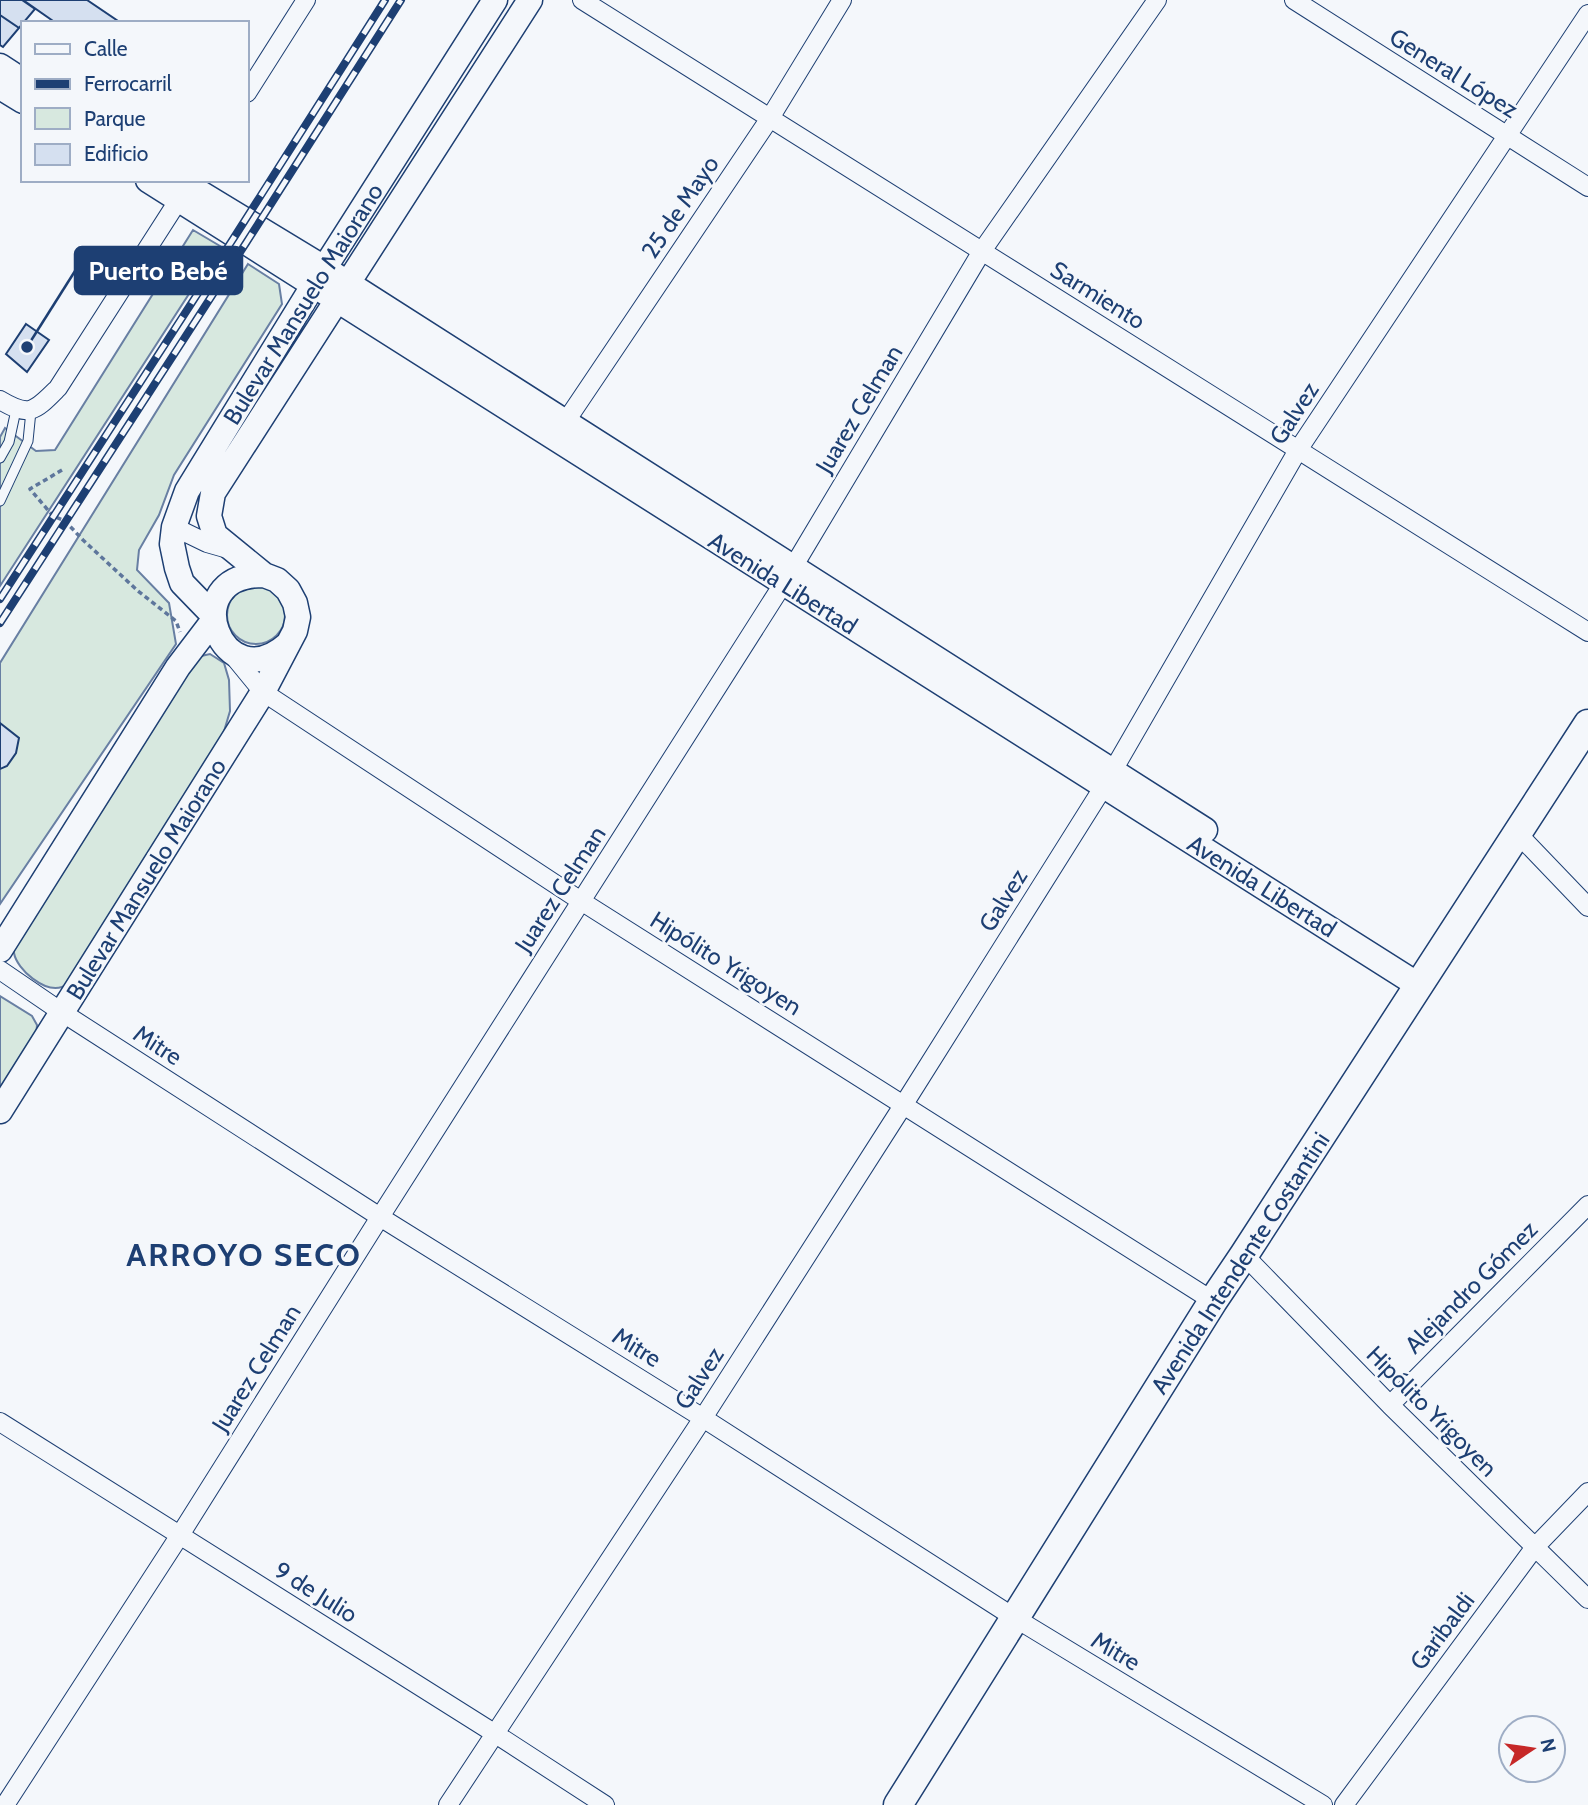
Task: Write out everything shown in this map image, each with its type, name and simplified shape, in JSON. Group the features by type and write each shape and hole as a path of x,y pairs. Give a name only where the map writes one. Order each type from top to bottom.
{"main road":[{"name":"Bulevar Mansuelo Maiorano","path":"228,649 218,637 213,618 182,583 177,568 172,544 174,527 187,491 318,277 495,0"},
{"name":"Bulevar Mansuelo Maiorano","path":"0,1111 263,692 297,625 295,603 288,590 277,580 264,575 215,536 209,516 214,493 530,0"},
{"path":"0,66 21,80"},
{"path":"0,87 21,100"},
{"name":"Avenida Libertad","path":"160,182 184,186 318,277 1423,979"},
{"path":"0,950 187,654 213,618 216,601 224,589 235,579 264,575"},
{"path":"182,583 193,620 187,654"},
{"path":"228,649 246,658 266,658 278,653 288,644"},
{"name":"Avenida Intendente Costantini","path":"898,1805 1213,1301 1588,724"}],"street":[{"path":"248,91 306,0"},
{"name":"Sarmiento","path":"582,0 1588,632"},
{"name":"25 de Mayo","path":"560,431 770,118 842,0"},
{"name":"Juarez Celman","path":"5,1805 180,1535 788,575 982,251 1157,0"},
{"name":"General López","path":"1294,0 1588,187"},
{"name":"Galvez","path":"448,1805 703,1418 1108,779 1298,450 1588,13"},
{"path":"0,400 30,408 58,388 184,186"},
{"path":"174,527 207,543 232,550"},
{"name":"Hipólito Yrigoyen","path":"228,649 263,692 581,901 1213,1301"},
{"path":"1517,833 1588,908"},
{"name":"Mitre","path":"0,970 380,1217 703,1418 1015,1618 1323,1805"},
{"name":"Alejandro Gómez","path":"1390,1405 1588,1205"},
{"name":"Hipólito Yrigoyen","path":"1244,1255 1390,1405 1588,1599"},
{"name":"9 de Julio","path":"0,1422 605,1805"},
{"name":"Garibaldi","path":"1344,1805 1535,1547 1588,1492"}],"lane":[{"path":"0,458 30,408"},
{"path":"0,501 28,441 30,408"}],"path":[{"path":"62,470 30,489 53,516 65,521 138,591 176,621 187,654"}],"green space":[{"path":"193,230 220,246 0,586 0,437 5,428 36,451 55,450"},
{"path":"248,264 279,284 282,304 174,475 159,515 139,550 137,570 169,603 176,644 0,904 0,663"},
{"path":"250,586 262,586 277,594 285,609 285,621 277,636 262,644 250,644 235,636 227,621 227,609 235,594"},
{"path":"210,654 224,663 229,680 230,711 222,738 72,981 63,987 55,988 40,983 26,973 16,960 15,942 197,657"},
{"path":"0,996 32,1016 37,1025 36,1037 0,1095"}],"building":[{"path":"0,0 22,0 35,9 25,21 21,21 19,28 0,15"},
{"path":"23,0 87,0 118,21 53,21"},
{"path":"0,15 19,28 3,47 0,45"},
{"path":"26,324 49,340 27,372 6,354"},
{"path":"0,723 19,738 16,753 7,766 0,769"}],"railway":[{"path":"0,599 385,0"},
{"path":"0,623 401,0"}],"place":[{"name":"Puerto Bebé","path":"27,347"}],"district":[{"name":"ARROYO SECO","path":"244,1254"}]}
